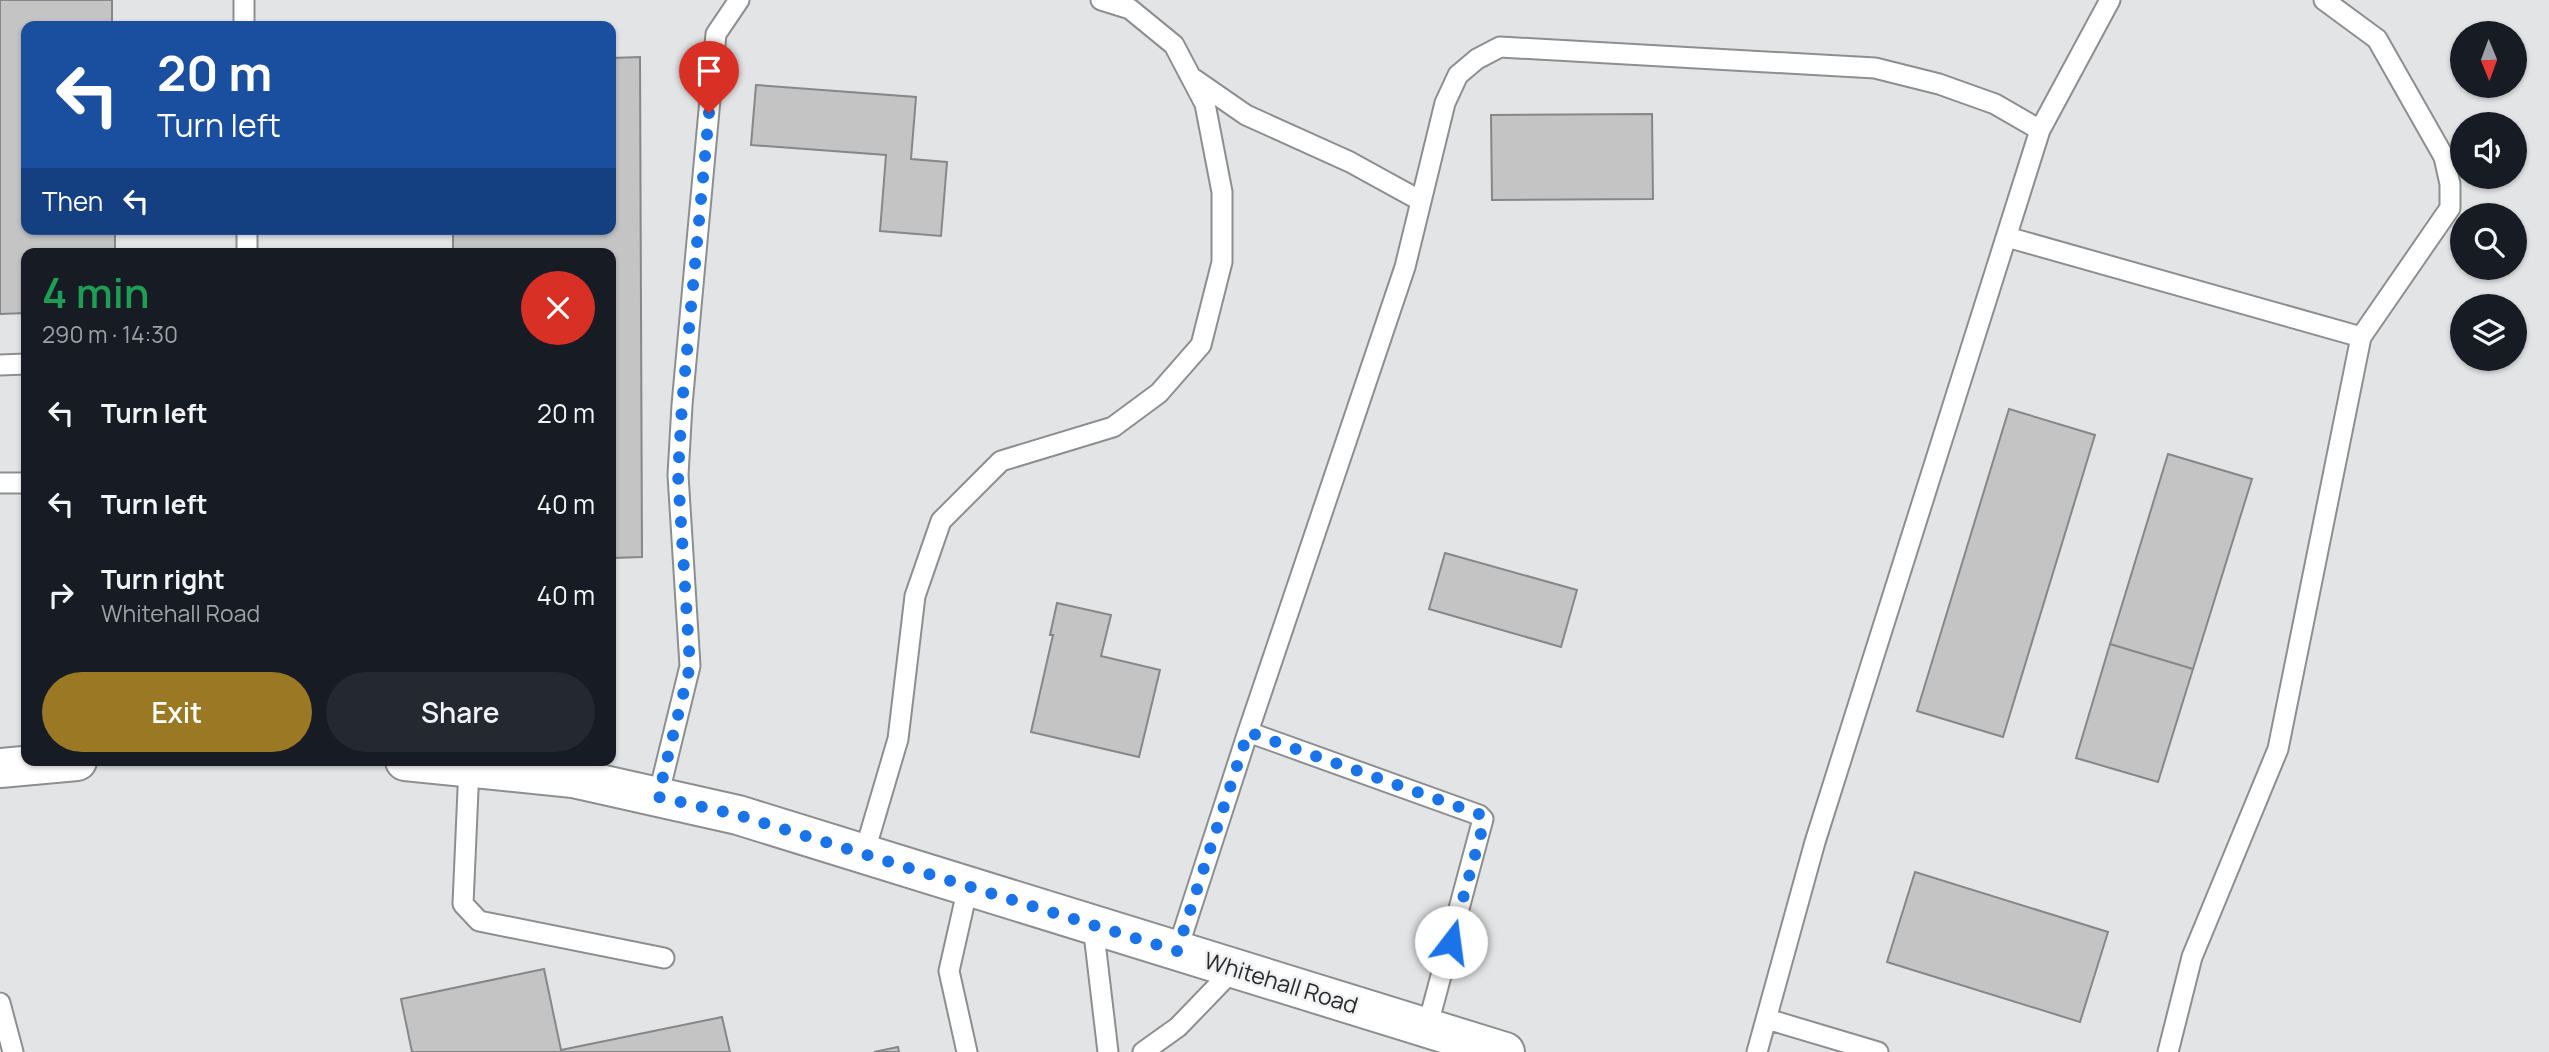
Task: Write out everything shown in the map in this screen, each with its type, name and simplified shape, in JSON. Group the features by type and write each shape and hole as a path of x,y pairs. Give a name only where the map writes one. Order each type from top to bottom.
{"main road":[{"path":"0,768 22,766"},
{"name":"Whitehall Road","path":"458,766 573,778 738,815 1491,1050"}],"lane":[{"path":"244,0 244,21"},
{"path":"658,797 690,666 678,475 716,34 739,0"},
{"path":"864,854 898,739 915,596 941,520 1001,461 1113,427 1159,394 1201,345 1222,262 1222,192 1205,104 1174,45 1130,9 1101,0"},
{"path":"1757,1052 1815,842 2040,130 2109,0"},
{"path":"2168,1052 2192,957 2278,749 2361,337 2449,208 2450,184 2445,157 2377,39 2324,0"},
{"path":"1177,951 1405,267 1445,103 1458,75 1477,59 1500,47 1875,68 1939,85 1994,104 2040,130"},
{"path":"1190,76 1246,115 1350,162 1421,201"},
{"path":"2007,237 2361,337"},
{"path":"0,365 21,364"},
{"path":"0,483 21,483"},
{"path":"1248,732 1479,814 1483,820 1427,1028"},
{"path":"469,767 463,904 479,920 664,958"},
{"path":"967,1052 949,971 968,887"},
{"path":"1093,925 1108,1052"},
{"path":"1143,1052 1178,1027 1234,969"},
{"path":"0,1003 13,1052"},
{"path":"1767,1019 1878,1052"}],"building":[{"path":"0,0 112,0 112,21 21,21 21,235 115,235 115,248 21,248 21,313 0,314"},
{"path":"640,57 642,557 616,558 616,248 453,248 453,235 616,235 616,58"},
{"path":"756,85 916,97 911,159 947,162 941,236 880,231 886,155 751,145"},
{"path":"1652,114 1653,199 1492,200 1491,115"},
{"path":"2009,409 2095,435 2003,737 1917,711"},
{"path":"2168,454 2252,479 2193,669 2110,644"},
{"path":"1445,553 1577,590 1561,647 1429,609"},
{"path":"1057,603 1111,615 1101,656 1160,670 1139,757 1031,732 1053,635 1050,635"},
{"path":"2110,644 2193,669 2158,782 2076,758"},
{"path":"1915,872 2108,932 2080,1022 1887,962"},
{"path":"544,969 561,1050 722,1017 730,1052 412,1052 401,999"},
{"path":"898,1047 899,1052 874,1052"}],"route":[{"path":"709,113 678,475 690,666 658,797 738,815 1177,951 1248,732 1479,814 1483,826 1451,942"}]}
